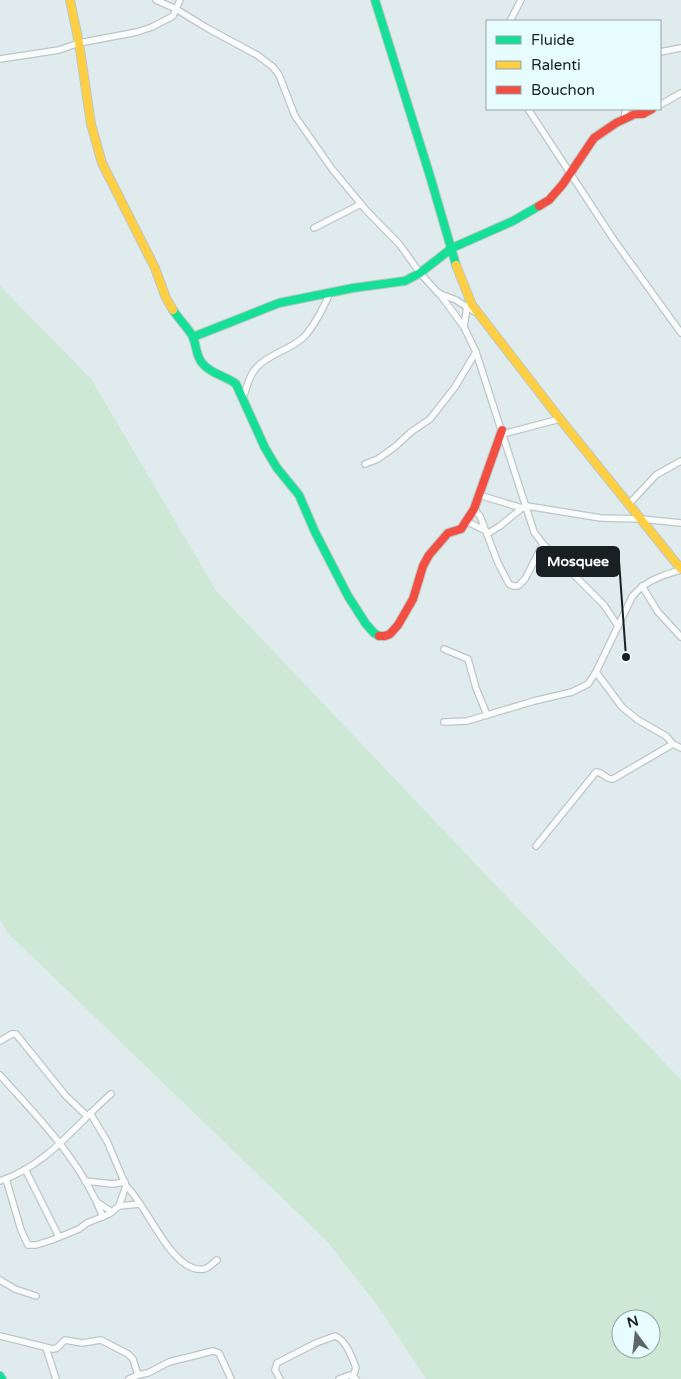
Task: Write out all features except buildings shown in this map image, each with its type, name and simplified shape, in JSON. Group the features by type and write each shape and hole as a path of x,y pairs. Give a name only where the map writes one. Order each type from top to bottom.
{"street":[{"path":"70,0 79,43 91,124 102,163 156,268 166,298 193,337 197,355 203,365 213,372 229,378 236,384 262,441 278,468 298,493 316,535 360,618 376,636 382,637 389,634 404,617 412,603 429,554 448,534 458,531 474,509 502,432"},
{"path":"156,0 176,9 206,28 257,55 273,67 279,75 295,116 332,170 400,245 464,327 476,352 524,507 534,532 543,544 604,605 618,626"},
{"path":"0,59 59,50 79,43 137,32 152,27 172,16 180,0"},
{"path":"375,0 464,288 472,305 560,420 681,569 642,586 632,597 596,672 588,684 582,688 467,721 444,722"},
{"path":"511,20 521,0"},
{"path":"661,52 681,48"},
{"path":"661,103 681,93"},
{"path":"529,110 614,240 681,333"},
{"path":"624,119 626,110"},
{"path":"193,337 279,303 405,281 420,273 452,248 539,208 549,200 570,174 594,138 616,122 650,110"},
{"path":"314,228 361,204"},
{"path":"243,399 246,387 256,368 304,336 319,316 330,293"},
{"path":"438,293 467,306 480,316"},
{"path":"464,327 467,306"},
{"path":"365,464 378,459 430,419 455,387 476,352"},
{"path":"502,432 560,420"},
{"path":"629,504 656,475 681,461"},
{"path":"480,495 524,507 601,518 681,523"},
{"path":"486,532 500,526 524,507"},
{"path":"474,509 480,516 498,564 509,584 518,586 525,579 543,544"},
{"path":"466,521 486,532"},
{"path":"642,586 658,612 681,637"},
{"path":"444,649 468,659 476,688 487,715"},
{"path":"596,672 622,707 638,720 666,736 673,744 681,748"},
{"path":"536,846 596,772 607,778 613,778 673,744"},
{"path":"0,1041 12,1034 16,1034 66,1096 89,1115 107,1141 126,1184 134,1192 140,1204 182,1262 189,1266 203,1269 208,1268 217,1260"},
{"path":"0,1075 60,1142 85,1181 103,1217"},
{"path":"111,1094 45,1158 26,1170 3,1180 28,1245 36,1245 59,1237 112,1212 119,1206 126,1184"},
{"path":"26,1170 59,1237"},
{"path":"85,1181 126,1184"},
{"path":"97,1202 112,1212"},
{"path":"119,1206 140,1204"},
{"path":"0,1280 15,1289 36,1296"},
{"path":"0,1336 56,1349 65,1340 82,1343 101,1340 128,1354 142,1376"},
{"path":"280,1379 275,1370 277,1363 316,1343 335,1336 342,1340 356,1368 355,1377 348,1375 340,1379"},
{"path":"46,1348 56,1379"},
{"path":"129,1379 142,1376 169,1362 217,1351 231,1379"}],"green space":[{"path":"0,286 91,379 217,592 681,1080 681,1379 426,1379 378,1306 326,1240 7,932 0,919"}],"traffic: fast":[{"path":"375,0 456,265"},
{"path":"193,337 279,303 353,288 405,281 420,273 452,248 513,221 539,206"},
{"path":"173,310 192,335 200,361 210,370 236,384 265,448 277,468 299,495 315,532 348,596 366,624 379,636"}],"traffic: slow":[{"path":"70,0 79,43 91,124 102,163 155,268 166,298 173,310"},
{"path":"456,265 472,305 560,419 681,569"}],"traffic: jam":[{"path":"539,206 549,200 563,184 594,138 616,123 635,114 643,114 650,110"},
{"path":"379,636 390,634 398,625 413,599 423,566 429,555 448,533 461,529 474,509 502,430"}],"place":[{"name":"Mosquee","path":"626,657"}]}
